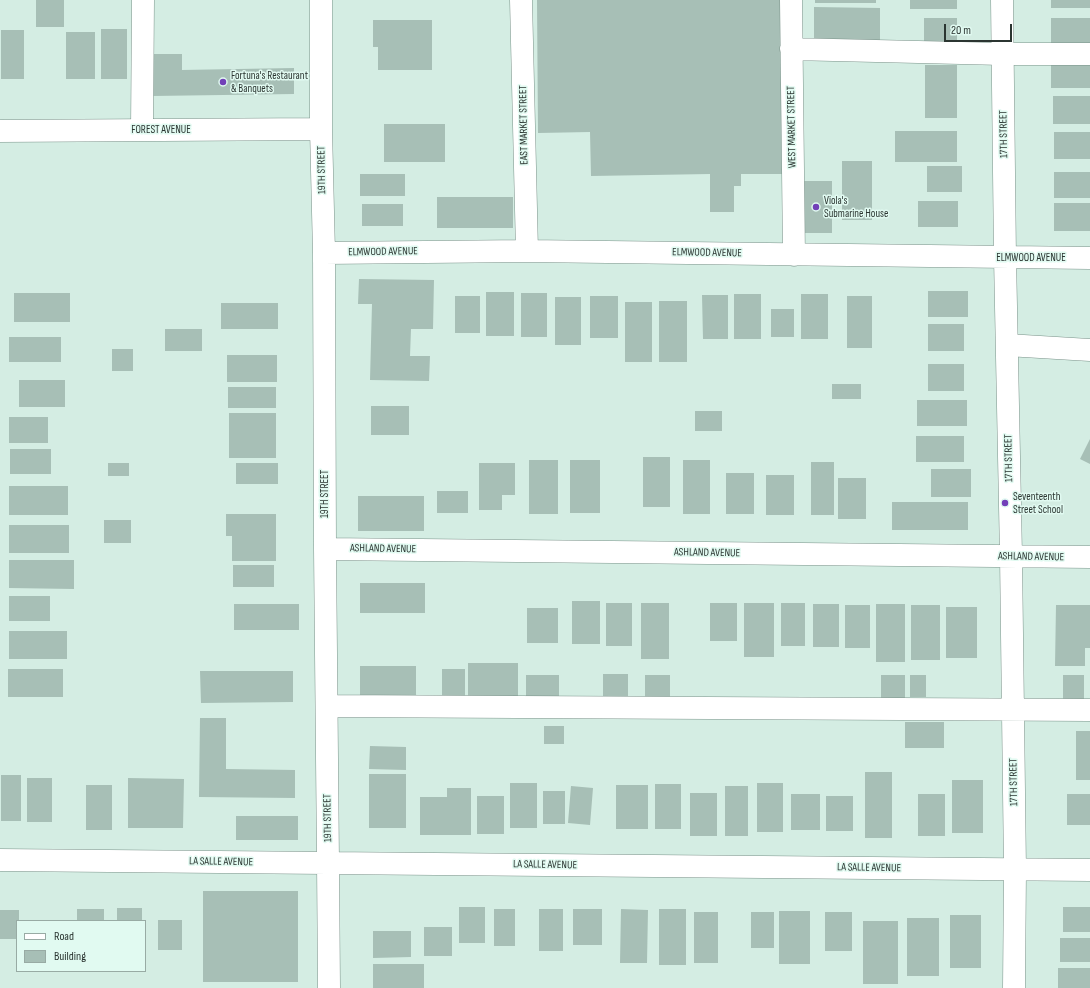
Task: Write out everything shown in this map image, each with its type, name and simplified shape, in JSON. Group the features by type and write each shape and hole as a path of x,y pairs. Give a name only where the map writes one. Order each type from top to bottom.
{"street":[{"path":"142,130 143,0"},
{"name":"19TH STREET","path":"321,0 329,988"},
{"name":"EAST MARKET STREET","path":"521,0 527,250"},
{"name":"WEST MARKET STREET","path":"791,0 794,255"},
{"name":"17TH STREET","path":"1002,0 1015,870 1014,988"},
{"path":"791,49 1003,54 1090,54"},
{"name":"FOREST AVENUE","path":"0,131 322,129"},
{"name":"ELMWOOD AVENUE","path":"324,253 527,250 794,255 1090,258"},
{"path":"1007,345 1090,350"},
{"name":"ASHLAND AVENUE","path":"325,549 1090,557"},
{"path":"327,706 1090,710"},
{"name":"LA SALLE AVENUE","path":"0,860 1090,870"}],"building":[{"path":"36,0 64,0 64,27 36,27"},
{"path":"537,0 780,0 782,174 741,174 741,186 734,186 734,212 710,212 710,174 591,176 590,132 538,133"},
{"path":"815,0 876,0 876,3 815,3"},
{"path":"910,0 957,0 957,9 910,9"},
{"path":"1051,0 1090,0 1090,8 1051,8"},
{"path":"814,7 880,8 880,41 814,43"},
{"path":"924,18 957,18 957,44 924,44"},
{"path":"1051,18 1090,18 1090,44 1051,44"},
{"path":"373,20 432,20 432,70 378,70 378,47 373,47"},
{"path":"101,29 127,29 127,79 101,79"},
{"path":"1,30 24,30 24,79 1,79"},
{"path":"66,32 95,32 95,79 66,79"},
{"name":"Fortuna's Restaurant & Banquets","path":"151,54 182,54 182,70 294,68 294,94 152,96"},
{"path":"1051,61 1090,61 1090,88 1051,88"},
{"path":"925,65 957,65 957,118 925,118"},
{"path":"1053,96 1090,96 1090,124 1053,124"},
{"path":"384,124 445,124 445,162 384,162"},
{"path":"895,131 957,131 957,162 895,162"},
{"path":"1054,132 1090,132 1090,159 1054,159"},
{"path":"842,161 872,161 872,220 842,220"},
{"path":"927,166 962,166 962,192 927,192"},
{"path":"1054,172 1090,172 1090,198 1054,198"},
{"path":"360,174 405,174 405,196 360,196"},
{"name":"Viola's Submarine House","path":"801,181 832,181 832,233 801,233"},
{"path":"437,197 513,197 513,228 437,228"},
{"path":"918,201 958,201 958,227 918,227"},
{"path":"1054,203 1090,203 1090,231 1054,231"},
{"path":"362,204 403,204 403,226 362,226"},
{"path":"359,279 434,280 433,329 411,329 410,356 430,356 429,381 370,380 372,304 358,304"},
{"path":"928,291 968,291 968,317 928,317"},
{"path":"486,292 514,292 514,336 486,336"},
{"path":"14,293 70,293 70,322 14,322"},
{"path":"521,293 547,293 547,337 521,337"},
{"path":"734,294 761,294 761,339 734,339"},
{"path":"801,294 828,294 828,339 801,339"},
{"path":"702,295 728,295 728,339 703,339"},
{"path":"455,296 480,296 480,333 455,333"},
{"path":"590,296 618,296 618,338 590,338"},
{"path":"847,296 872,296 872,348 847,348"},
{"path":"555,297 581,297 581,345 555,345"},
{"path":"659,301 687,301 687,362 659,362"},
{"path":"625,302 652,302 652,362 625,362"},
{"path":"221,303 278,303 278,329 221,329"},
{"path":"771,309 794,309 794,337 771,337"},
{"path":"928,324 964,324 964,351 928,351"},
{"path":"165,329 202,329 202,351 165,351"},
{"path":"9,337 61,337 61,362 9,362"},
{"path":"112,349 133,349 133,371 112,371"},
{"path":"227,355 277,355 277,382 227,382"},
{"path":"928,364 964,364 964,391 928,391"},
{"path":"19,380 65,380 65,407 19,407"},
{"path":"832,384 861,384 861,399 832,399"},
{"path":"228,387 276,387 276,408 228,408"},
{"path":"917,400 967,400 967,426 917,426"},
{"path":"371,406 409,406 409,435 371,435"},
{"path":"695,411 722,411 722,431 695,431"},
{"path":"229,413 276,413 276,458 229,458"},
{"path":"9,417 48,417 48,443 9,443"},
{"path":"916,436 964,436 964,462 916,462"},
{"path":"1090,439 1090,464 1080,459"},
{"path":"10,449 51,449 51,474 10,474"},
{"path":"643,457 670,457 670,507 643,507"},
{"path":"529,460 558,460 558,514 529,514"},
{"path":"570,460 600,460 600,513 570,513"},
{"path":"683,460 710,460 710,514 683,514"},
{"path":"811,462 834,462 834,515 811,515"},
{"path":"108,463 129,463 129,476 108,476"},
{"path":"236,463 278,463 278,484 236,484"},
{"path":"479,463 515,463 515,495 502,495 502,510 479,510"},
{"path":"931,469 971,469 971,497 931,497"},
{"path":"726,473 754,473 754,514 726,514"},
{"path":"766,475 794,475 794,515 766,515"},
{"path":"838,478 866,478 866,519 838,519"},
{"path":"9,486 68,486 68,515 9,515"},
{"path":"437,491 468,491 468,513 437,513"},
{"path":"358,496 424,496 424,531 358,531"},
{"path":"892,502 968,502 968,530 892,530"},
{"path":"226,514 276,514 276,561 232,561 232,536 226,536"},
{"path":"104,520 131,520 131,543 104,543"},
{"path":"9,525 69,525 69,553 9,553"},
{"path":"9,560 74,560 74,589 9,588"},
{"path":"233,565 274,565 274,587 233,587"},
{"path":"360,583 425,583 425,613 360,613"},
{"path":"9,596 50,596 50,621 9,621"},
{"path":"572,601 600,601 600,644 572,644"},
{"path":"606,603 632,603 632,646 606,646"},
{"path":"641,603 669,603 669,659 641,659"},
{"path":"710,603 737,603 737,641 710,641"},
{"path":"744,603 774,603 774,657 744,657"},
{"path":"781,603 805,603 805,646 781,646"},
{"path":"234,604 299,604 299,630 234,630"},
{"path":"813,604 839,604 839,647 813,647"},
{"path":"876,604 905,604 905,662 876,662"},
{"path":"845,605 870,605 870,648 845,648"},
{"path":"911,605 940,605 940,660 911,660"},
{"path":"1056,605 1090,605 1090,648 1085,648 1085,666 1055,666"},
{"path":"946,607 977,607 977,658 946,658"},
{"path":"527,608 558,608 558,643 527,643"},
{"path":"9,631 67,631 67,659 9,659"},
{"path":"468,663 518,663 518,698 468,698"},
{"path":"360,666 416,666 416,700 360,699"},
{"path":"8,669 63,669 63,697 8,697"},
{"path":"442,669 465,669 465,696 442,696"},
{"path":"200,671 293,671 293,702 201,703"},
{"path":"603,674 628,674 628,700 603,700"},
{"path":"526,675 559,675 559,697 526,697"},
{"path":"645,675 670,675 670,698 645,698"},
{"path":"881,675 905,675 905,698 881,698"},
{"path":"910,675 926,675 926,697 910,697"},
{"path":"1063,675 1084,675 1084,704 1063,704"},
{"path":"200,718 226,718 226,769 295,770 295,798 199,797"},
{"path":"905,722 944,722 944,748 905,748"},
{"path":"544,726 564,726 564,744 544,744"},
{"path":"1076,731 1090,731 1090,780 1076,780"},
{"path":"370,746 406,747 406,770 369,769"},
{"path":"865,772 892,772 892,838 865,838"},
{"path":"369,774 406,774 406,828 369,828"},
{"path":"1,775 21,775 21,821 1,821"},
{"path":"27,778 52,778 52,822 27,822"},
{"path":"128,778 184,779 183,828 128,828"},
{"path":"952,780 983,780 983,833 952,833"},
{"path":"510,783 537,783 537,828 510,828"},
{"path":"757,783 783,783 783,832 757,832"},
{"path":"655,784 681,784 681,829 655,829"},
{"path":"86,785 112,785 112,830 86,830"},
{"path":"616,785 648,785 648,829 616,829"},
{"path":"571,786 593,788 590,825 568,823"},
{"path":"725,786 748,786 748,836 725,836"},
{"path":"447,788 471,788 471,835 420,835 420,797 447,797"},
{"path":"543,791 565,791 565,824 543,824"},
{"path":"690,793 717,793 717,836 690,836"},
{"path":"791,794 820,794 820,830 791,830"},
{"path":"918,794 945,794 945,836 918,836"},
{"path":"1067,794 1090,794 1090,825 1067,825"},
{"path":"477,796 504,796 504,834 477,834"},
{"path":"826,796 853,796 853,831 826,831"},
{"path":"236,816 298,816 298,840 236,840"},
{"path":"203,891 298,891 298,982 203,982"},
{"path":"459,907 485,907 485,943 459,943"},
{"path":"1063,907 1090,907 1090,932 1063,932"},
{"path":"117,908 142,908 142,920 117,920"},
{"path":"77,909 104,909 104,920 77,920"},
{"path":"494,909 515,909 515,946 494,946"},
{"path":"539,909 563,909 563,951 539,951"},
{"path":"573,909 602,909 602,945 573,945"},
{"path":"621,909 648,910 647,963 620,963"},
{"path":"659,909 686,909 686,965 659,965"},
{"path":"0,910 19,910 19,920 16,920 16,939 0,939"},
{"path":"779,911 810,911 810,964 779,964"},
{"path":"694,912 718,912 718,963 694,963"},
{"path":"751,912 774,912 774,948 751,948"},
{"path":"825,912 852,912 852,951 825,951"},
{"path":"950,915 981,915 981,968 950,968"},
{"path":"907,918 939,918 939,976 907,976"},
{"path":"158,920 182,920 182,950 158,950"},
{"path":"863,921 898,921 898,984 863,984"},
{"path":"424,927 452,927 452,956 424,956"},
{"path":"373,931 411,931 411,957 373,958"},
{"path":"1060,938 1090,938 1090,962 1060,962"},
{"path":"373,964 424,964 424,988 373,988"},
{"path":"1058,968 1090,968 1090,988 1058,988"}],"place":[{"name":"Fortuna's Restaurant & Banquets","path":"223,82"},
{"name":"Viola's Submarine House","path":"816,207"},
{"name":"Seventeenth Street School","path":"1005,503"}]}
